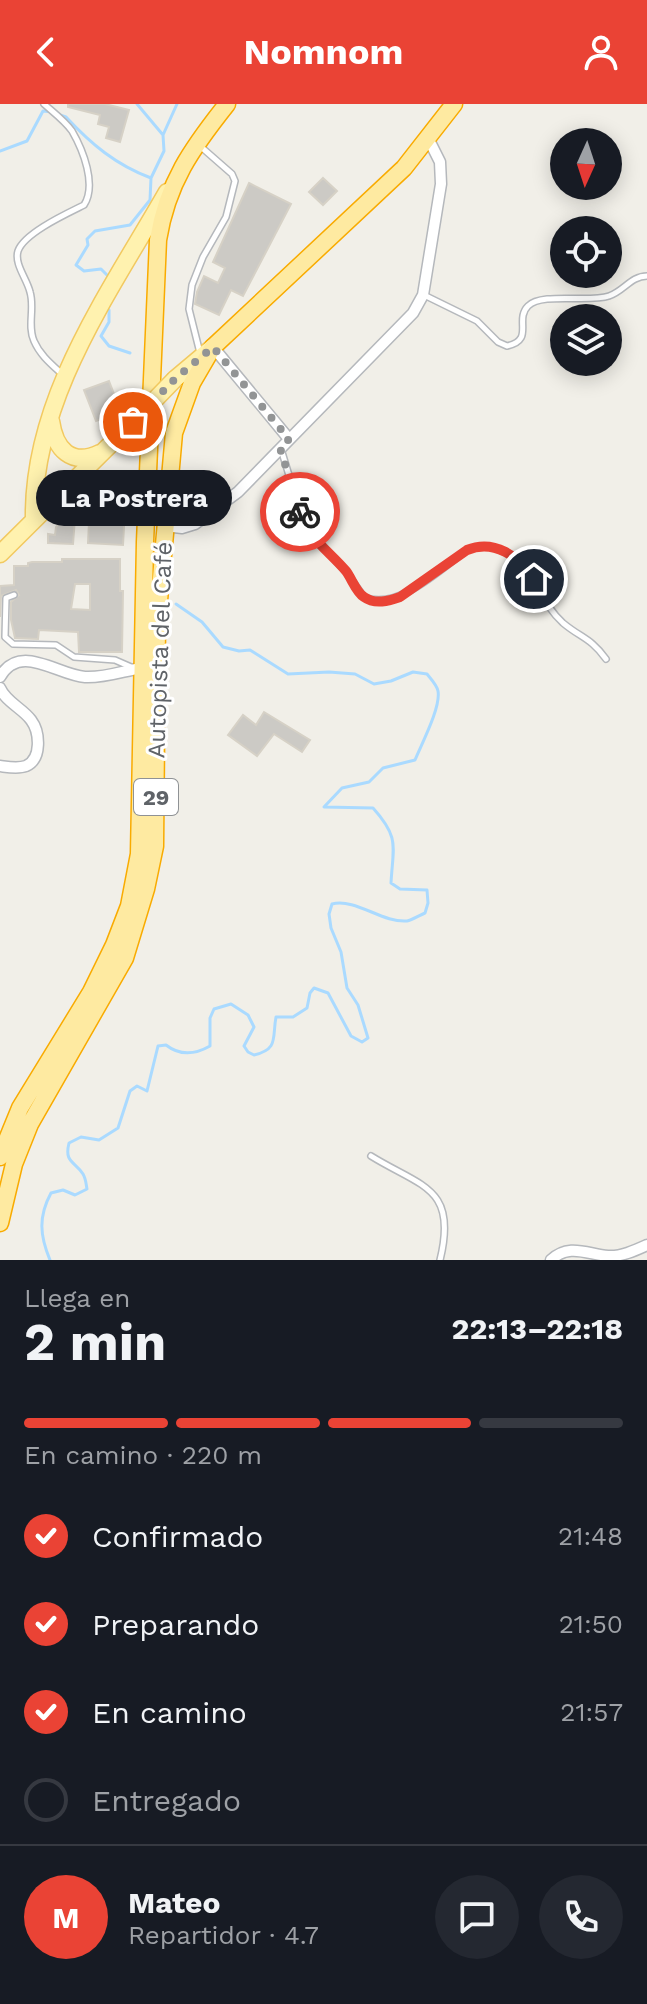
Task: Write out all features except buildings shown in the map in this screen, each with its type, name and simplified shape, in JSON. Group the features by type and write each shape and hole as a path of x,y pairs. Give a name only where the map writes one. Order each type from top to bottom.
{"highway":[{"name":"Autopista del Café","path":"0,1157 20,1108 91,992 129,906 139,854 138,668 156,257 164,209 176,176 196,143 227,104"},
{"name":"Autopista del Café","path":"0,1223 14,1164 30,1124 125,958 146,889 155,846 157,623 165,526 174,433 192,383 207,351 404,168 454,104"}],"main road":[{"path":"34,519 36,478 51,419 66,377 95,317 176,176"},
{"path":"0,554 175,379 207,351"},
{"path":"51,419 56,443 67,453 82,458 102,453"}],"street":[{"path":"165,526 187,527 207,517 245,486 404,324 423,295 441,184 440,162 428,138"},
{"path":"207,351 289,439"},
{"path":"0,677 9,666 24,660 39,661 84,677 111,675 138,668"},
{"path":"0,688 30,719 38,740 34,760 28,765 18,768 0,766"},
{"path":"551,1260 565,1251 616,1258 647,1245"}],"lane":[{"path":"44,104 71,129 85,161 90,190 84,205 49,224 18,250 18,261 31,293 32,339 44,358 66,377"},
{"path":"196,143 232,174 235,181 226,217 203,257 192,285 189,309 207,351"},
{"path":"423,295 477,321 498,342 507,346 519,342 522,337 525,308 530,304 604,298 618,292 633,279 647,276"},
{"path":"280,448 305,528 347,573 364,597 381,602 400,597 467,550 477,546 490,547 525,565 551,610 564,624 595,644 606,659"},
{"path":"14,595 6,598 7,642 56,645 74,657 115,660 138,668"},
{"path":"371,1156 429,1188 438,1198 445,1240 440,1260"}],"waterway":[{"path":"137,104 163,135"},
{"path":"108,276 101,269 84,271 76,265 88,245 87,239 95,231 130,225 150,200 151,178 164,151 163,135 177,104"},
{"path":"0,151 27,141 43,111 53,112"},
{"path":"60,115 115,160 151,178"},
{"path":"109,310 109,322 101,336 109,346 130,353"},
{"path":"50,1260 42,1226 51,1193 63,1190 75,1195 87,1189 83,1174 69,1158 69,1143 81,1137 99,1140 118,1128 130,1091 137,1086 147,1091 158,1046 166,1045 188,1053 210,1046 210,1018 214,1009 231,1004 248,1015 254,1027 244,1046 254,1055 262,1053 273,1042 276,1017 293,1017 307,1008 314,988 328,993 351,1036 362,1042 368,1038 358,1005 347,988 341,952 331,928 329,914 332,904 350,904 398,921 407,921 425,913 428,903 427,890 400,889 391,883 393,843 382,818 373,808 324,807 342,788 369,782 383,768 415,760 438,698 438,691 427,674 413,672 374,684 355,674 288,674 250,650 223,647 202,622 176,604"}],"way so far":[{"path":"133,422 175,379 213,347 289,439 280,448 300,512"}],"place":[{"name":"La Postrera","path":"133,422"}],"route":[{"path":"300,512 305,528 347,573 358,591 373,601 400,597 477,546 490,547 516,558 534,579"}]}
